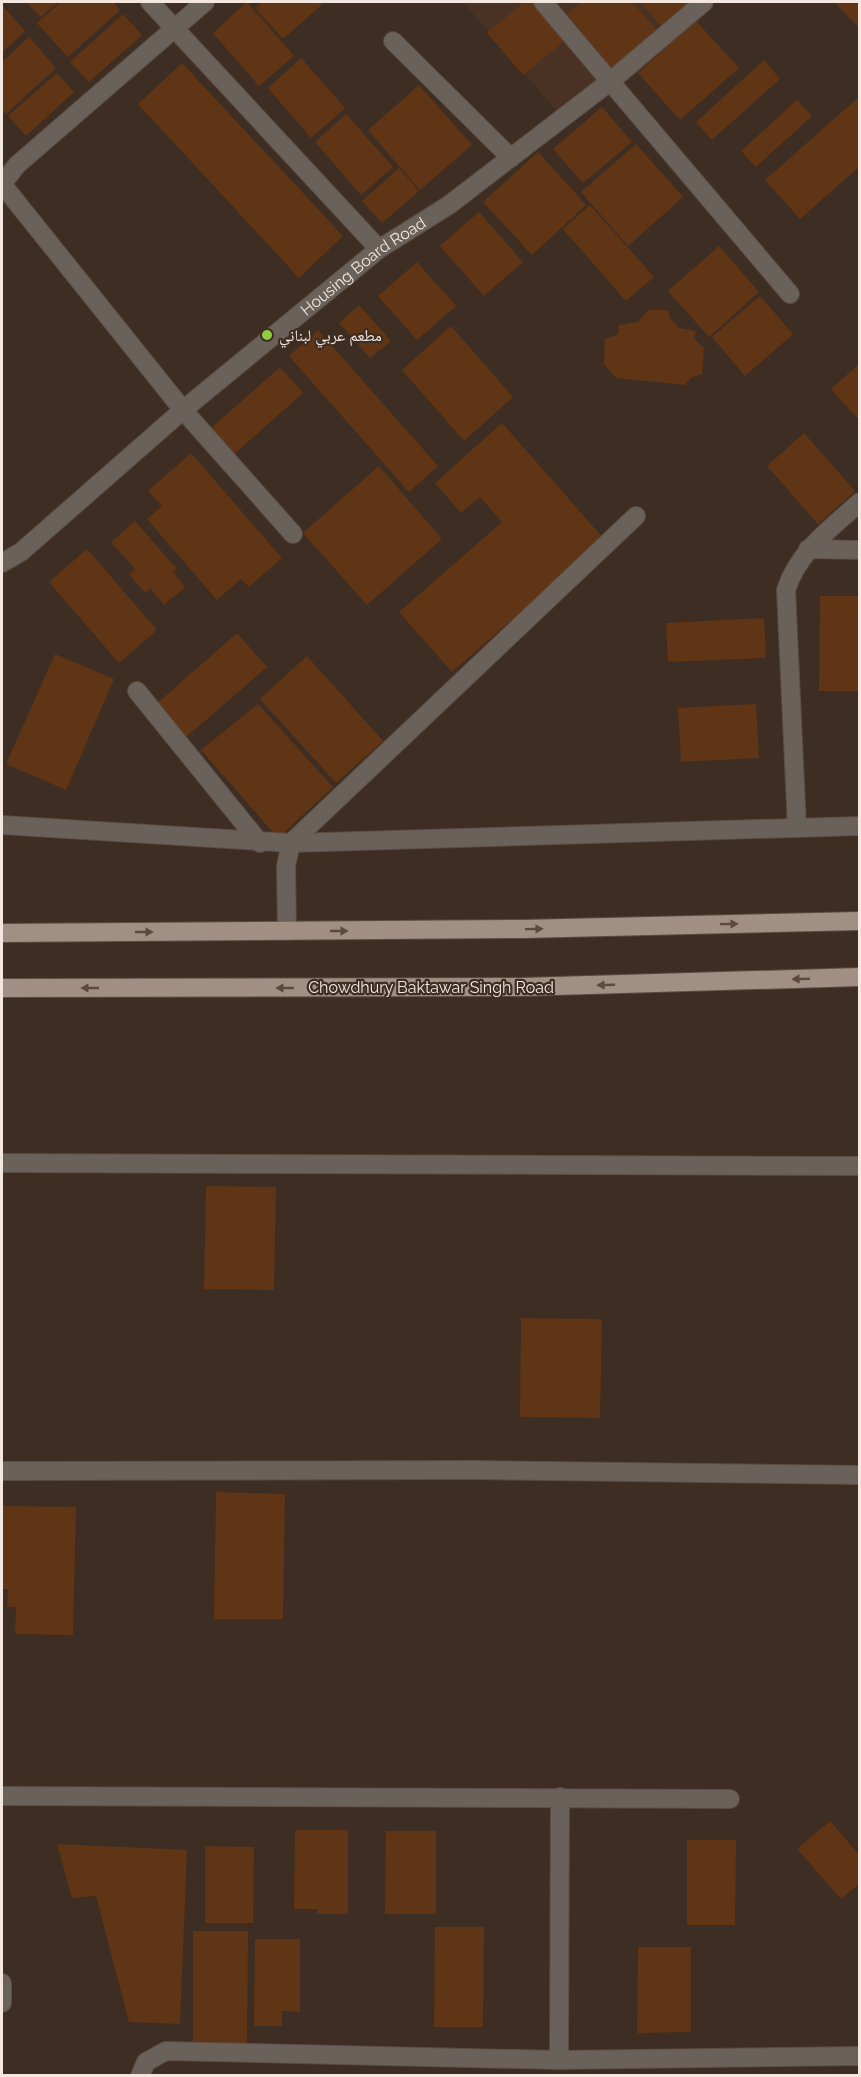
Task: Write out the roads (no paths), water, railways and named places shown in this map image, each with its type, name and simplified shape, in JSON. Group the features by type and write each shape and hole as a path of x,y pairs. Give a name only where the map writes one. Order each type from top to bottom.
{"main road":[{"path":"2,933 523,929 860,921"},
{"name":"Chowdhury Baktawar Singh Road","path":"2,988 522,987 860,977"}],"street":[{"path":"150,2 379,249"},
{"path":"205,2 17,165 2,184 183,410 292,534"},
{"path":"543,2 790,294"},
{"name":"Housing Board Road","path":"2,563 21,552 183,410 379,249 449,205 511,158 612,81 704,2"},
{"path":"393,41 511,158"},
{"path":"797,828 786,591 792,570 808,549 860,502"},
{"path":"287,931 286,866 291,843 636,516"},
{"path":"808,549 860,550"},
{"path":"137,691 260,843"},
{"path":"2,825 260,843 860,826"},
{"path":"2,1163 860,1166"},
{"path":"2,1470 476,1470 860,1475"},
{"path":"2,1796 729,1799"},
{"path":"559,2061 560,1797"},
{"path":"2,1983 2,2003"},
{"path":"140,2076 146,2062 166,2051 559,2061 860,2056"}],"place":[{"name":"مطعم عربي لبناني","path":"267,335"}]}
